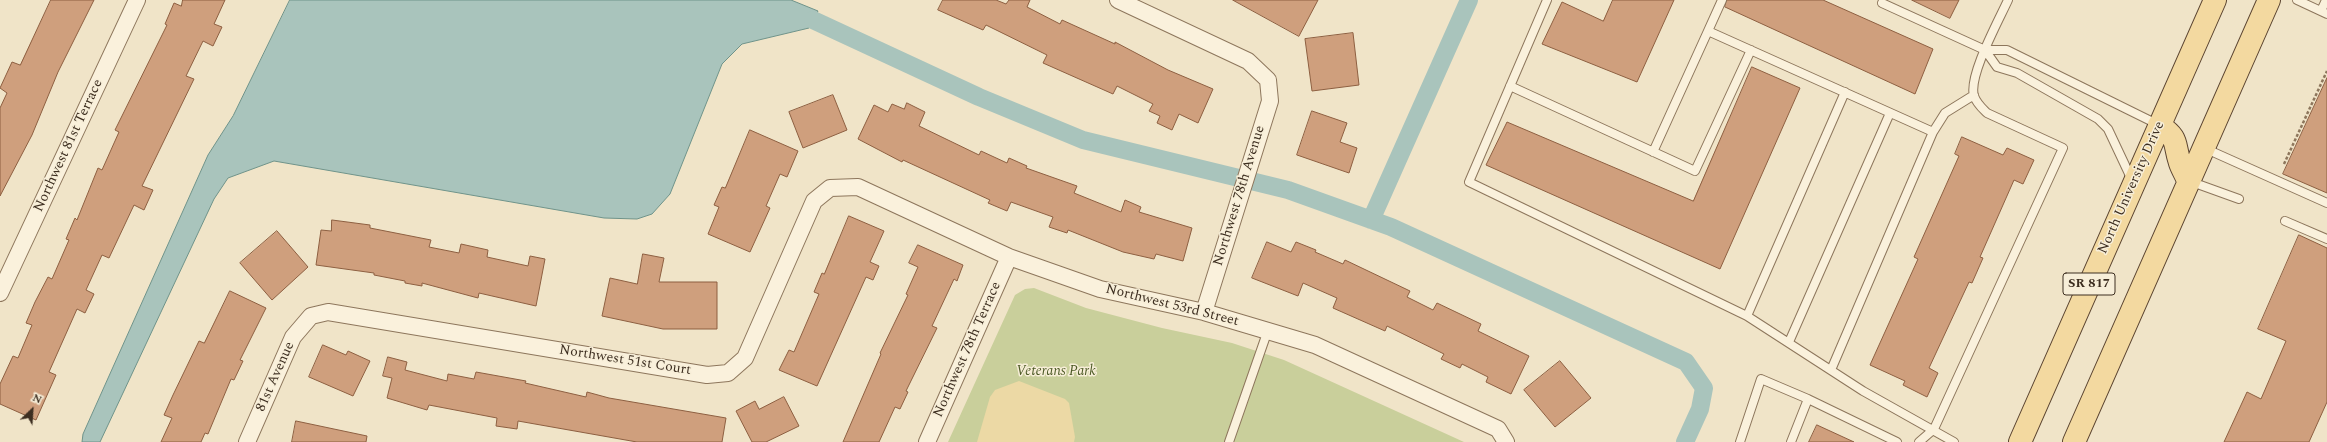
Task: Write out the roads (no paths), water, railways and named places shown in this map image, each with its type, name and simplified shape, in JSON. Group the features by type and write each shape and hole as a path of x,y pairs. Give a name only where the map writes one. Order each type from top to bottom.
{"main road":[{"name":"North University Drive","path":"2020,442 2215,0"},
{"path":"2074,442 2268,0"},
{"path":"2159,125 2171,134 2177,143 2180,163 2188,181"}],"street":[{"name":"Northwest 81st Terrace","path":"0,292 137,0"},
{"name":"Northwest 78th Avenue","path":"1118,0 1248,61 1268,80 1270,101 1204,312"},
{"name":"Northwest 53rd Street","path":"830,188 858,187 1009,257 1100,289 1204,312 1315,345 1498,429 1506,442"},
{"name":"Northwest 51st Court","path":"311,316 328,312 707,375 728,373 745,358 814,201 830,188"},
{"name":"Northwest 78th Terrace","path":"927,442 1009,257"},
{"name":"81st Avenue","path":"247,442 293,338 311,316"}],"lane":[{"path":"1547,0 1469,182 1747,316 1863,391 1934,429 1954,442"},
{"path":"1653,152 1722,0"},
{"path":"1919,442 1934,429 2063,148 1987,113 1978,104 1974,95 1975,77 1985,50 2008,0"},
{"path":"2297,0 2324,13 2326,0"},
{"path":"1882,3 1985,50 2007,50 2159,125"},
{"path":"1708,30 1933,132"},
{"path":"1510,86 1695,171 1751,50"},
{"path":"1985,50 1997,67 2017,73 2103,124 2108,129 2134,184"},
{"path":"1747,316 1845,92"},
{"path":"1831,370 1933,132 1945,113 1974,95"},
{"path":"1789,342 1890,113"},
{"path":"2203,148 2327,203"},
{"path":"2188,181 2239,199"},
{"path":"2286,221 2327,239"},
{"path":"1229,442 1268,330"},
{"path":"1740,442 1761,380 1808,399 1897,442"},
{"path":"1791,442 1808,399"}],"water":[{"path":"290,0 791,0 818,11 809,28 742,44 722,64 670,194 652,214 637,219 604,218 274,161 228,178 214,199 100,442 82,442 83,434 208,155 233,116"}],"waterway":[{"path":"1371,220 1469,0"},
{"path":"813,20 979,97 1083,140 1288,190 1391,227 1686,362 1704,388 1700,409 1685,442"}],"park label":[{"name":"Veterans Park","path":"1056,372"}]}
